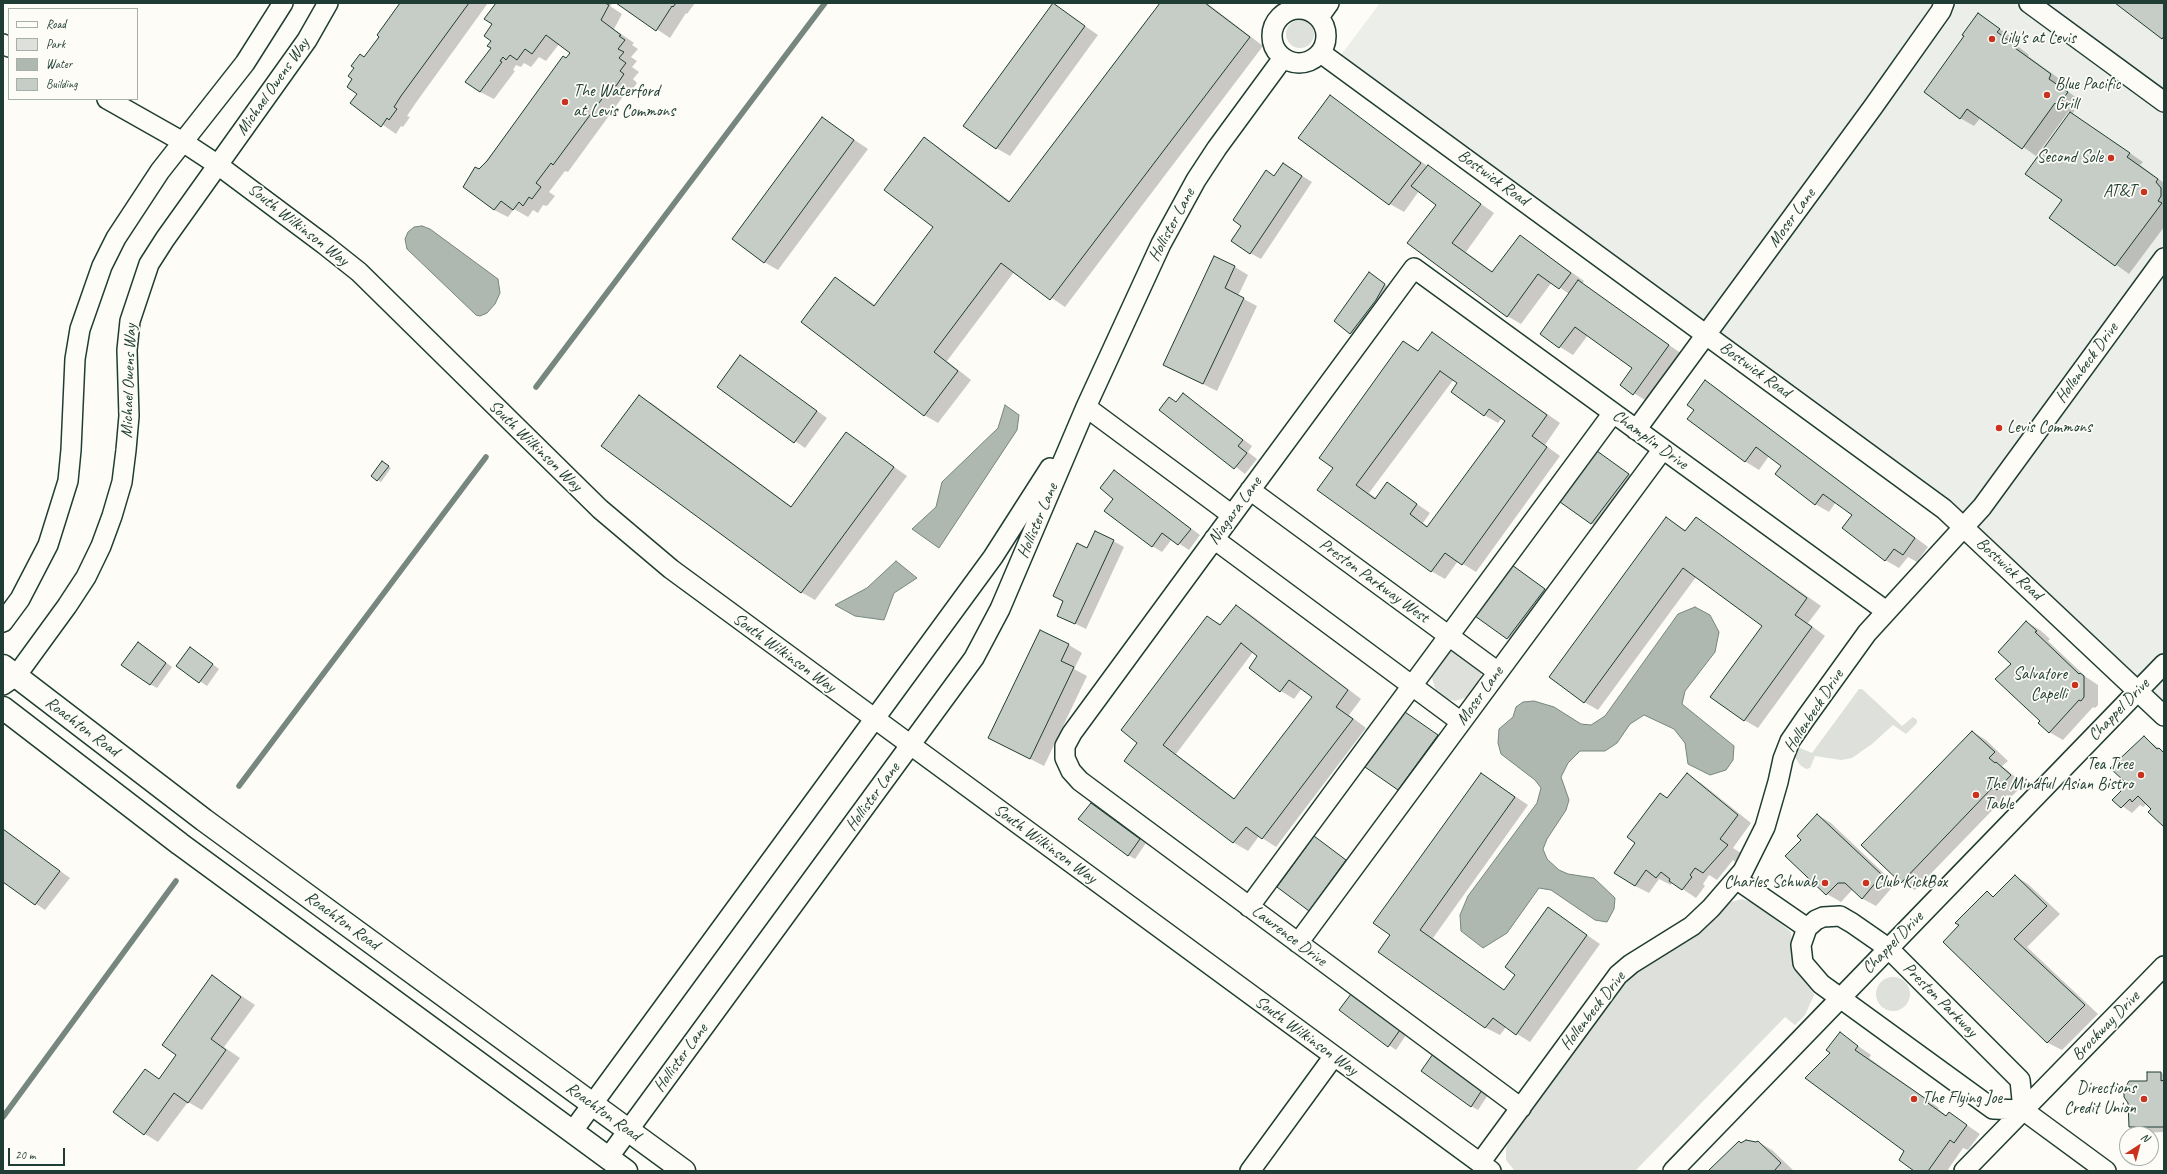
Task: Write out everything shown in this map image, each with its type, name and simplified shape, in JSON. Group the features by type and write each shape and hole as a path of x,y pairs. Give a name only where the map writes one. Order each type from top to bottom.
{"street":[{"path":"3,622 20,599 48,545 68,481 76,359 80,329 89,299 102,266 116,238 160,171 245,63 283,3"},
{"name":"Michael Owens Way","path":"7,675 67,606 86,577 101,546 122,482 128,416 127,350 130,321 138,293 149,264 307,40 328,3"},
{"name":"Moser Lane","path":"1636,430 1878,101 1941,11 1944,3"},
{"path":"2029,3 2164,102"},
{"path":"1296,6 1307,10 1324,10 1324,23 1327,38 1321,53 1306,62 1292,62 1283,58 1277,52 1273,44 1273,30 1279,18 1296,6"},
{"name":"Bostwick Road","path":"1321,53 1944,509 1964,526 2164,716"},
{"name":"Hollister Lane","path":"608,1158 974,658 988,633 1017,572 1086,407 1177,212 1216,148 1283,58"},
{"name":"South Wilkinson Way","path":"110,100 183,142 218,165 359,272 402,312 560,472 637,541 717,604 1486,1167"},
{"name":"Hollenbeck Drive","path":"1486,1167 1521,1108 1618,975 1631,964 1692,926 1711,908 1736,879 1753,852 1765,827 1783,759 1790,741 1867,633 1982,507 2164,258"},
{"name":"Champlin Drive","path":"1414,268 1886,611"},
{"name":"Niagara Lane","path":"1065,758 1065,746 1072,733 1414,268"},
{"path":"1086,407 1232,514"},
{"name":"Hollister Lane","path":"572,1132 876,720 1006,539 1027,507 1086,407"},
{"path":"1249,907 1613,413"},
{"name":"Moser Lane","path":"1298,943 1662,449"},
{"name":"Preston Parkway West","path":"1250,490 1498,672"},
{"path":"1214,539 1461,722"},
{"name":"Chappel Drive","path":"1673,1171 2164,664"},
{"name":"Roachton Road","path":"7,675 684,1171"},
{"name":"Roachton Road","path":"3,708 186,848 626,1171"},
{"name":"Lawrence Drive","path":"1065,758 1071,771 1080,781 1521,1108"},
{"path":"1736,879 1807,928 1801,945 1803,963 1820,984 1993,1109 2023,1110 2106,1171"},
{"name":"Preston Parkway","path":"1807,928 1816,920 1823,917 1840,916 1852,922 1888,948 2020,1080 2023,1110"},
{"name":"Brockway Drive","path":"1964,1171 2164,966"},
{"path":"1250,1171 1334,1056"}],"shaded area":[{"name":"Levis Commons","path":"1380,3 2164,3 2164,713 1978,539 1335,63"}],"green space":[{"path":"1300,20 1306,21 1310,24 1313,28 1313,40 1310,44 1306,47 1300,48 1294,47 1290,44 1287,40 1286,34 1287,28 1290,24 1294,21"},
{"path":"1456,651 1481,671 1481,676 1480,682 1471,696 1455,701 1444,698 1436,691 1431,675 1445,653"},
{"path":"1859,689 1862,689 1902,726 1913,717 1917,720 1917,723 1906,734 1893,725 1872,744 1852,758 1841,760 1815,756 1810,768 1806,769 1800,765 1795,757 1798,750 1800,748 1812,753"},
{"path":"1742,899 1755,903 1791,932 1794,959 1814,995 1805,1015 1795,1025 1785,1017 1635,1171 1514,1170 1506,1160 1506,1148 1509,1141 1629,978 1688,941 1731,902"},
{"path":"1890,977 1896,977 1900,978 1907,984 1910,994 1909,1001 1903,1008 1896,1011 1890,1011 1886,1010 1879,1004 1876,997 1876,991 1877,987 1883,980"}],"water":[{"path":"422,226 430,229 498,279 500,293 495,304 487,313 480,316 476,315 407,249 405,239 408,232 414,227"},
{"path":"1005,405 1019,415 1017,430 939,548 912,529 936,507 942,482 998,428"},
{"path":"896,561 917,578 894,593 884,620 855,616 835,605 867,588"},
{"path":"1695,607 1710,615 1719,632 1715,652 1685,691 1682,704 1734,746 1733,760 1726,770 1710,775 1688,764 1685,743 1674,729 1644,715 1630,724 1617,743 1605,751 1580,751 1568,763 1561,777 1569,800 1566,810 1547,839 1543,849 1547,859 1559,870 1568,874 1594,878 1615,898 1614,909 1607,922 1595,920 1551,890 1539,888 1507,933 1483,948 1461,931 1460,915 1468,896 1537,803 1541,788 1535,780 1501,754 1498,743 1499,729 1513,717 1516,707 1523,702 1534,701 1554,707 1581,724 1591,725 1605,716 1678,614"}],"building":[{"path":"400,3 469,3 401,96 394,107 397,109 389,120 387,118 381,127 350,103 357,94 347,87 352,79 348,76 354,68 351,66 360,54 364,57 379,37 377,35"},
{"name":"The Waterford at Levis Commons","path":"496,3 605,3 609,5 601,20 621,35 619,36 625,40 618,49 624,52 619,58 626,63 620,71 624,74 616,86 613,84 553,165 551,163 536,183 541,187 532,199 529,197 523,206 519,202 513,210 501,201 494,210 463,187 475,167 479,169 487,161 563,56 566,58 570,53 546,35 532,54 525,49 517,60 510,55 506,60 503,57 500,61 502,62 480,92 465,82 491,48 487,46 491,41 484,36 492,24 484,19"},
{"name":"The Waterford at Levis Commons","path":"616,3 676,3 673,7 672,6 656,31"},
{"path":"1053,3 1085,26 996,149 963,126"},
{"path":"1160,3 1205,3 1250,37 1050,300 1001,263 934,352 958,371 924,416 801,322 835,277 874,306 933,227 884,190 924,137 1009,202"},
{"path":"2115,3 2164,3 2164,36 2162,39"},
{"path":"1978,13 2000,29 1997,32 2016,46 2015,48 2051,74 2049,79 2068,92 2058,106 2055,103 2022,149 1967,109 1960,119 1924,92 1964,36 1962,35"},
{"path":"1330,95 1421,163 1389,205 1298,138"},
{"path":"2070,112 2130,153 2127,157 2158,179 2156,182 2161,188 2161,196 2158,201 2162,203 2115,266 2049,218 2062,200 2025,174"},
{"path":"822,117 854,140 764,263 732,239"},
{"path":"1283,163 1302,176 1250,254 1231,241 1241,226 1233,220 1266,170 1274,176"},
{"path":"1428,165 1481,204 1452,243 1492,272 1520,235 1571,273 1559,289 1538,274 1507,317 1407,243 1436,205 1411,186"},
{"path":"1214,256 1235,266 1225,288 1244,298 1203,384 1163,365"},
{"path":"1369,272 1385,284 1376,300 1350,334 1334,321"},
{"path":"1578,280 1669,345 1633,395 1620,385 1632,368 1575,327 1559,348 1540,334"},
{"path":"1432,332 1547,415 1532,436 1547,447 1462,565 1445,553 1431,572 1317,490 1333,468 1319,458 1403,341 1418,351","holes":["1440,371 1457,383 1451,392 1484,416 1489,409 1505,421 1427,527 1410,514 1417,504 1387,482 1375,499 1356,485"]},
{"path":"740,355 817,411 794,443 717,387"},
{"path":"1705,380 1915,538 1903,555 1894,549 1885,561 1842,528 1852,515 1823,494 1815,505 1775,474 1781,466 1756,447 1745,462 1687,419 1694,410 1687,405"},
{"path":"1183,393 1243,440 1238,446 1247,453 1234,469 1159,410 1169,397 1176,402"},
{"path":"639,395 791,507 846,432 894,467 801,593 601,446"},
{"path":"1597,451 1629,474 1591,524 1560,502"},
{"path":"382,461 389,466 377,481 371,476"},
{"path":"1114,470 1191,529 1178,545 1162,533 1152,547 1104,511 1113,499 1100,488"},
{"path":"1666,517 1685,531 1696,517 1807,598 1795,615 1812,627 1744,721 1710,697 1762,626 1683,568 1584,703 1549,677"},
{"path":"1095,531 1114,540 1075,624 1057,616 1063,601 1053,596 1077,543 1087,548"},
{"path":"1512,565 1545,589 1507,639 1475,616"},
{"path":"1236,605 1348,690 1336,707 1353,719 1262,839 1246,827 1233,843 1124,761 1137,743 1121,730 1207,616 1220,625","holes":["1241,643 1257,656 1249,668 1280,692 1289,680 1312,697 1234,799 1163,745"]},
{"path":"2026,621 2037,631 2035,632 2079,674 2080,673 2084,676 2084,697 2081,701 2079,700 2049,733 2038,723 2040,721 1995,679 2011,664 1998,652"},
{"path":"1040,630 1069,644 1061,661 1074,667 1030,759 988,738"},
{"path":"138,642 166,663 150,685 121,665"},
{"path":"190,647 213,664 199,683 176,666"},
{"path":"1405,712 1438,735 1398,790 1365,767"},
{"path":"1972,731 1995,752 1989,758 2011,775 1997,790 1993,787 1901,883 1861,845"},
{"name":"Tea Tree Asian Bistro","path":"2144,736 2157,749 2159,748 2164,753 2164,827 2148,812 2151,809 2138,796 2132,802 2130,799 2121,808 2112,800 2121,791 2119,789 2125,782 2110,768"},
{"path":"1481,773 1515,797 1420,930 1504,990 1515,975 1505,967 1548,907 1587,935 1516,1035 1493,1018 1485,1028 1378,952 1390,935 1373,923"},
{"path":"1687,773 1738,815 1720,839 1728,845 1703,873 1695,868 1690,875 1692,877 1682,890 1669,881 1670,879 1661,872 1656,878 1646,870 1635,886 1614,873 1635,843 1627,837 1660,793 1667,798"},
{"path":"1091,803 1140,839 1128,856 1078,819"},
{"path":"1817,814 1882,875 1862,899 1845,883 1838,883 1826,895 1785,856 1801,840 1797,836"},
{"path":"3,829 60,871 35,905 3,882"},
{"path":"1314,836 1346,860 1309,911 1277,887"},
{"path":"2015,875 2047,906 2014,939 2085,1005 2047,1043 1943,942 1959,925 1955,923 1987,891 1993,897"},
{"path":"212,975 241,997 211,1039 226,1050 188,1103 174,1093 144,1135 113,1112 145,1069 159,1079 176,1055 162,1045"},
{"path":"1351,994 1400,1030 1388,1047 1339,1010"},
{"path":"1840,1032 1858,1046 1855,1050 1926,1099 1925,1101 1946,1116 1949,1112 1967,1125 1954,1143 1950,1140 1928,1171 1914,1171 1899,1160 1904,1151 1805,1078 1830,1053 1826,1050"},
{"path":"1433,1054 1482,1090 1471,1107 1421,1071"},
{"name":"Directions Credit Union","path":"2147,1072 2161,1072 2161,1081 2164,1080 2164,1127 2129,1126 2128,1103 2124,1097 2124,1090 2129,1081 2147,1081"},
{"path":"1746,1140 1758,1141 1781,1163 1774,1171 1708,1171 1739,1141 1741,1143"}],"waterway":[{"path":"536,387 825,3"},
{"path":"239,786 486,457"},
{"path":"3,1117 176,881"}],"place":[{"name":"Lily's at Levis","path":"1992,39"},
{"name":"Blue Pacific Grill","path":"2047,95"},
{"name":"The Waterford at Levis Commons","path":"565,102"},
{"name":"Second Sole","path":"2111,158"},
{"name":"AT&T","path":"2144,192"},
{"name":"Levis Commons","path":"1999,428"},
{"name":"Salvatore Capelli","path":"2075,685"},
{"name":"Tea Tree Asian Bistro","path":"2141,775"},
{"name":"The Mindful Table","path":"1976,795"},
{"name":"Charles Schwab","path":"1825,883"},
{"name":"Club KickBox","path":"1866,883"},
{"name":"The Flying Joe","path":"1914,1099"},
{"name":"Directions Credit Union","path":"2144,1099"}]}
